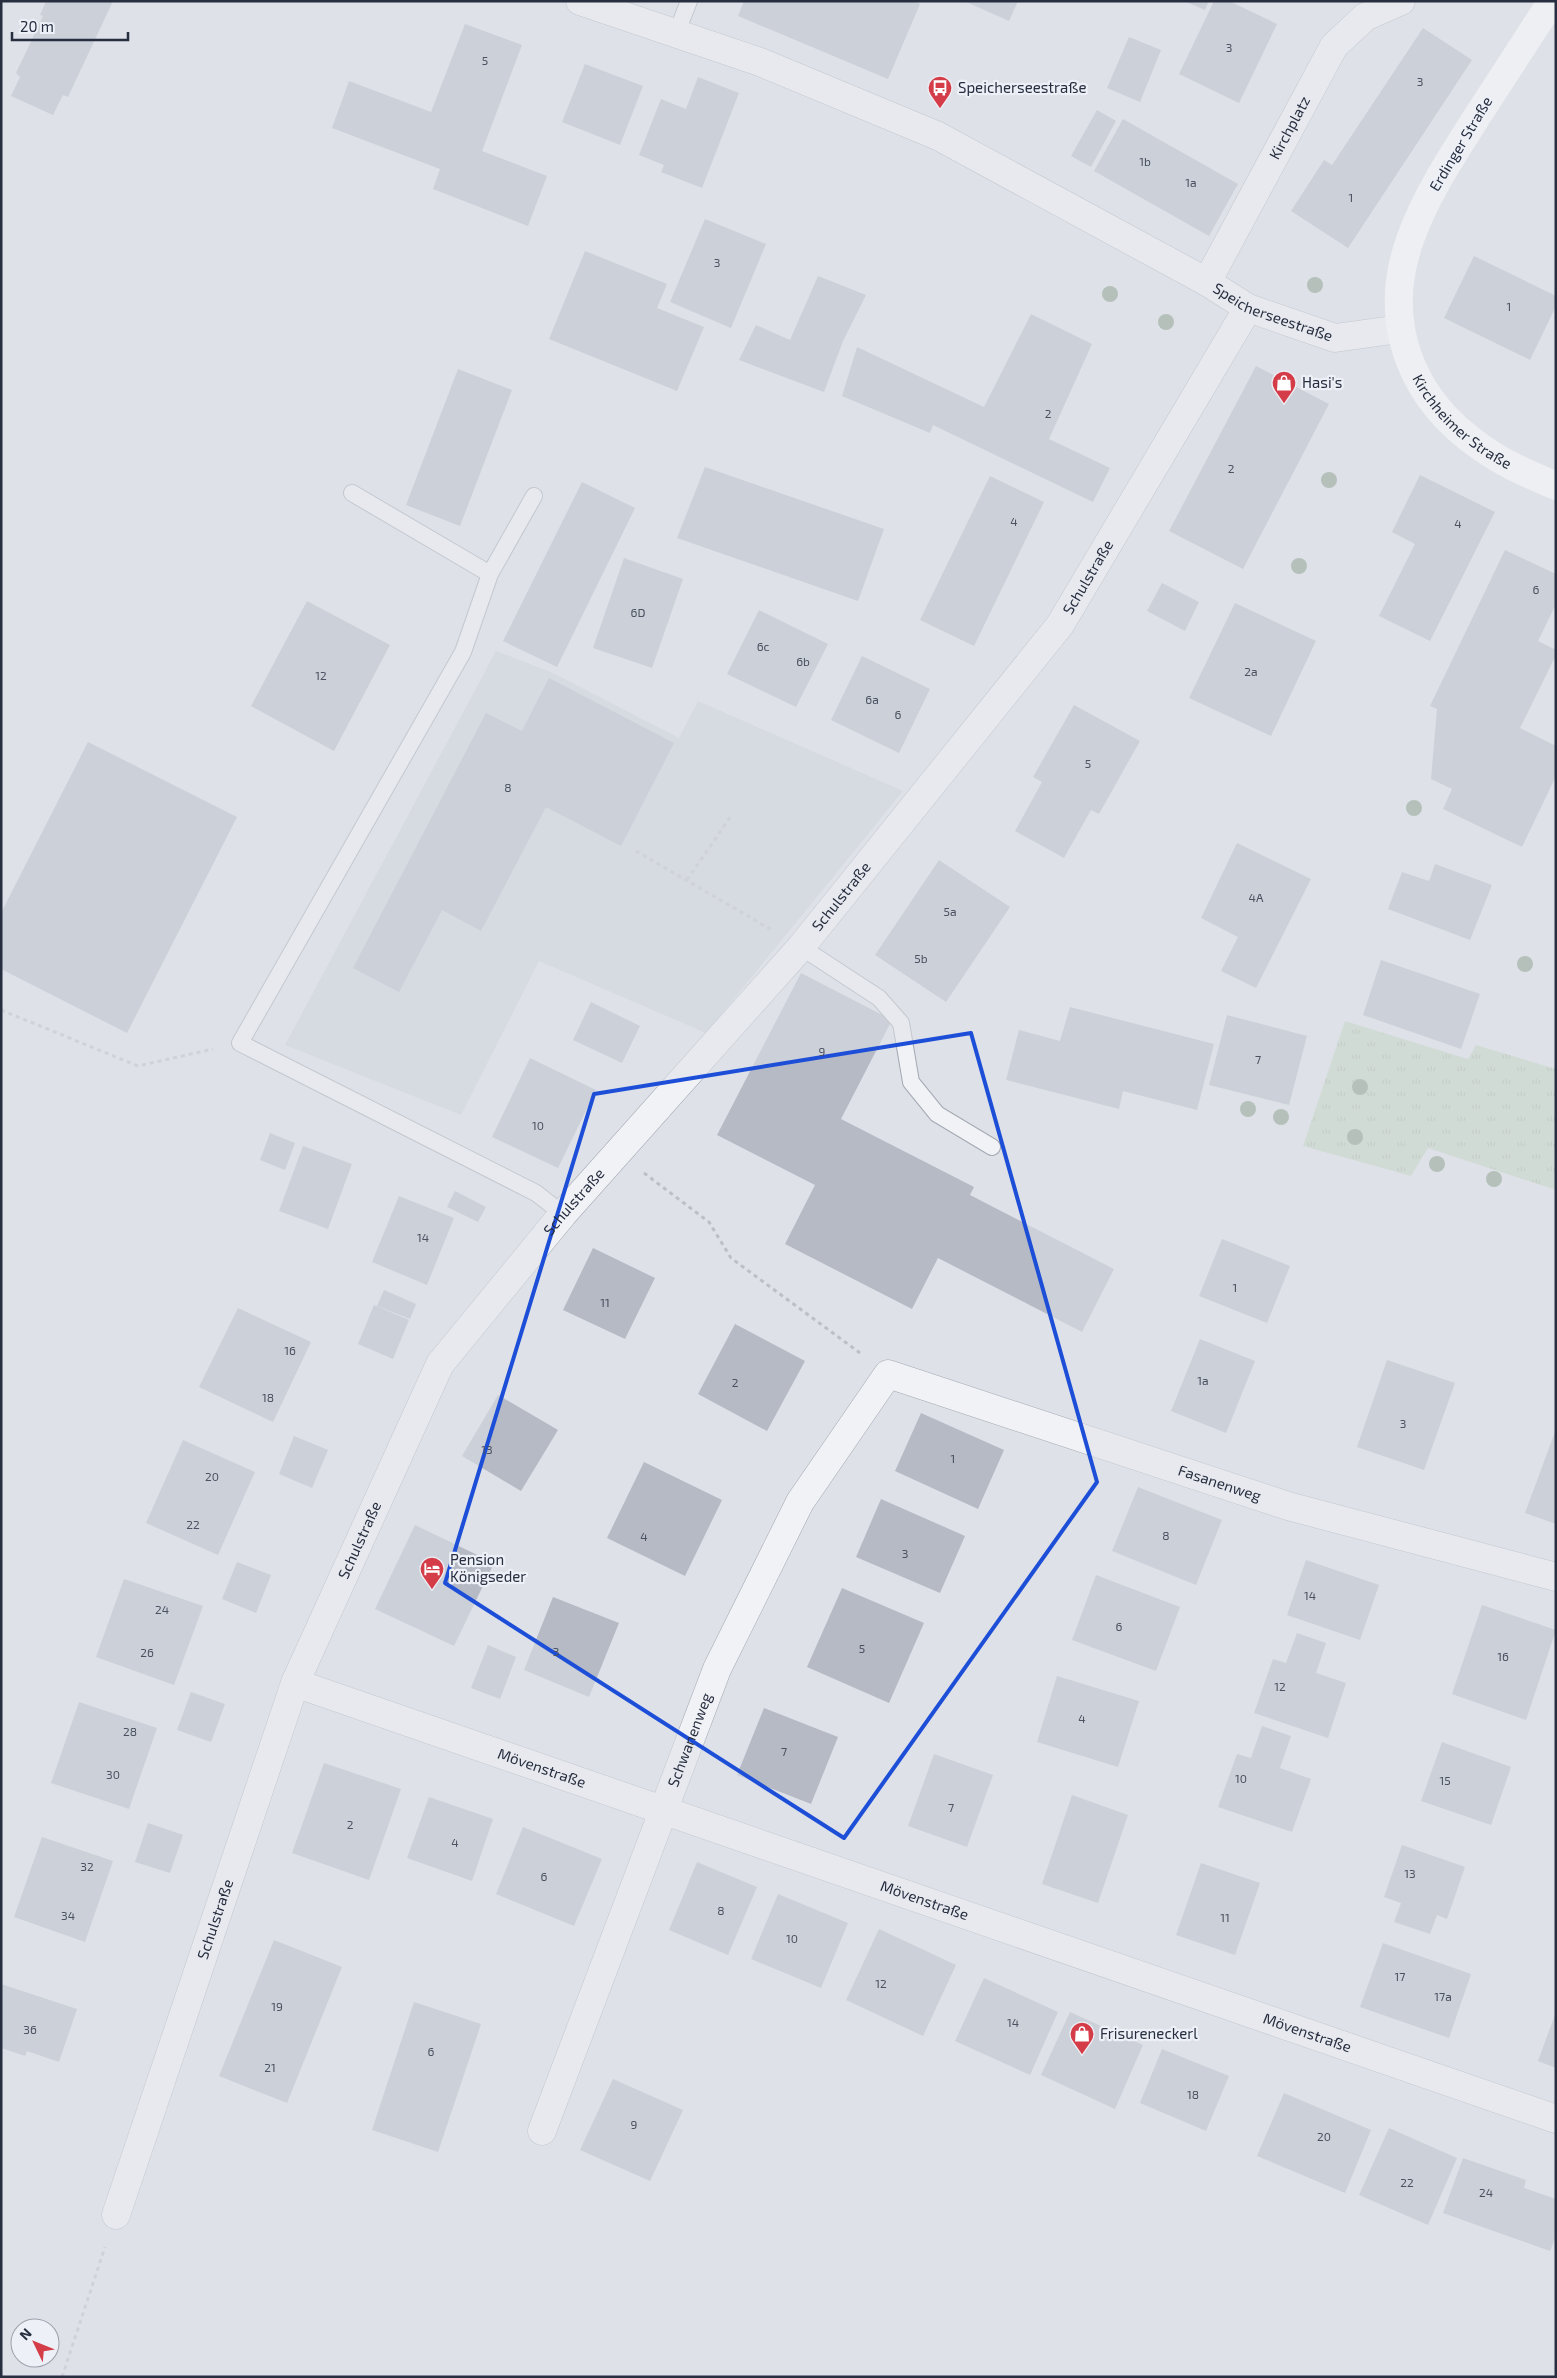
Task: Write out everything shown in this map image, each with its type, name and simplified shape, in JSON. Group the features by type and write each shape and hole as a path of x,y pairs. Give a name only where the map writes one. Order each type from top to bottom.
{"main road":[{"name":"Erdinger Straße","path":"1400,329 1399,284 1411,238 1435,185 1552,1"},
{"name":"Kirchheimer Straße","path":"1400,329 1415,374 1431,402 1482,448 1524,472 1556,486"}],"street":[{"name":"Speicherseestraße","path":"580,1 626,9 676,34 760,62 938,136 1207,282 1248,308 1335,338 1400,329"},
{"name":"Kirchplatz","path":"1207,282 1334,46 1365,17 1401,1"},
{"name":"Schulstraße","path":"116,2215 295,1683 440,1364 563,1214 801,946 1060,625 1248,308"},
{"name":"Fasanenweg","path":"888,1374 1288,1506 1556,1577"},
{"name":"Schwanenweg","path":"542,2131 717,1669 800,1502 888,1374"},
{"name":"Mövenstraße","path":"295,1683 1556,2119"}],"lane":[{"path":"676,34 689,1"},
{"path":"352,492 490,574"},
{"path":"534,496 490,574 463,652 240,1043 536,1193 563,1214"},
{"path":"801,946 879,998 901,1024 911,1082 937,1114 992,1147"}],"path":[{"path":"687,880 731,816"},
{"path":"636,851 801,946"},
{"path":"1,1010 138,1066 240,1043"},
{"path":"618,1153 709,1222 731,1258 888,1374"},
{"path":"62,2377 116,2215"}],"highlighted area":[{"path":"971,1033 1097,1482 844,1838 445,1583 594,1094"}],"shaded area":[{"path":"496,651 551,672 679,738 698,701 903,791 706,1033 539,961 461,1115 285,1045"}],"green space":[{"path":"1345,1021 1468,1059 1476,1045 1556,1069 1556,1190 1428,1148 1411,1176 1303,1146"}],"building":[{"path":"46,1 113,1 68,97 63,95 53,115 11,96 20,77 16,73 43,16 40,15"},
{"path":"744,1 913,1 920,4 888,79 738,16"},
{"path":"964,1 1018,1 1009,21"},
{"path":"1184,1 1209,1 1205,10"},
{"path":"1214,1 1229,1 1277,24 1239,103 1179,74"},
{"path":"465,24 522,45 482,151 547,176 528,226 433,189 440,169 332,128 349,81 431,112"},
{"path":"1423,28 1472,60 1348,248 1291,211 1324,160 1332,165"},
{"path":"1129,37 1161,50 1140,102 1107,88"},
{"path":"585,64 643,86 620,145 562,122"},
{"path":"698,77 739,93 702,188 661,172 664,165 639,155 661,99 686,109"},
{"path":"1097,110 1116,121 1091,167 1071,156"},
{"path":"1123,119 1238,184 1209,236 1094,171"},
{"path":"705,219 766,244 731,328 670,302"},
{"path":"585,251 667,284 657,308 704,327 677,391 549,339"},
{"path":"1474,256 1556,296 1556,306 1530,360 1444,318"},
{"path":"818,276 866,295 843,341 824,392 739,360 756,325 790,340"},
{"path":"1031,314 1092,344 1049,439 1110,468 1093,502 933,425 930,433 842,396 857,347 984,407"},
{"path":"1256,366 1329,404 1243,569 1169,531"},
{"path":"458,369 512,390 460,526 406,505"},
{"path":"705,467 884,529 858,601 677,538"},
{"path":"1420,475 1495,512 1430,641 1379,616 1415,544 1392,532"},
{"path":"990,476 1044,502 974,646 920,620"},
{"path":"582,482 635,508 557,667 503,641"},
{"path":"1505,550 1556,574 1556,604 1538,641 1556,650 1556,655 1520,728 1556,746 1556,776 1522,847 1443,809 1452,789 1431,779 1437,709 1430,706"},
{"path":"624,558 683,579 652,668 593,648"},
{"path":"1162,583 1199,602 1185,631 1147,611"},
{"path":"307,601 390,645 334,751 251,706"},
{"path":"1235,603 1316,641 1271,736 1189,698"},
{"path":"759,610 828,644 796,707 727,674"},
{"path":"862,656 930,689 899,753 831,720"},
{"path":"549,678 674,743 621,846 546,807 481,931 442,910 399,992 353,968 486,713 522,731"},
{"path":"1074,705 1140,741 1099,814 1091,810 1064,858 1015,831 1042,782 1033,777"},
{"path":"88,742 237,817 127,1033 1,969 1,913"},
{"path":"1237,843 1311,879 1256,988 1221,971 1238,937 1201,918"},
{"path":"939,860 1010,907 946,1002 875,955"},
{"path":"1435,864 1492,885 1470,940 1388,909 1402,872 1429,881"},
{"path":"1381,960 1480,994 1461,1049 1363,1015"},
{"path":"801,973 892,1020 841,1119 974,1187 970,1195 1114,1269 1082,1332 938,1258 912,1309 785,1244 815,1185 717,1135"},
{"path":"591,1002 640,1026 622,1063 573,1040"},
{"path":"1070,1007 1214,1044 1197,1110 1123,1091 1119,1109 1006,1080 1019,1030 1060,1041"},
{"path":"1227,1015 1307,1036 1289,1105 1209,1085"},
{"path":"530,1058 596,1090 558,1168 492,1137"},
{"path":"270,1133 295,1143 285,1170 260,1160"},
{"path":"303,1146 352,1164 328,1229 279,1211"},
{"path":"455,1191 486,1207 478,1222 447,1207"},
{"path":"399,1196 454,1218 427,1285 372,1262"},
{"path":"1222,1239 1290,1266 1267,1323 1199,1296"},
{"path":"593,1248 655,1278 625,1339 563,1310"},
{"path":"384,1290 416,1304 410,1319 377,1306"},
{"path":"374,1305 409,1320 393,1359 358,1344"},
{"path":"238,1308 311,1342 273,1422 199,1387"},
{"path":"735,1324 805,1361 767,1431 698,1394"},
{"path":"1200,1339 1255,1361 1226,1433 1171,1411"},
{"path":"1387,1360 1455,1383 1424,1470 1357,1447"},
{"path":"498,1395 558,1430 521,1491 462,1456"},
{"path":"921,1413 1004,1450 978,1509 895,1471"},
{"path":"1556,1429 1556,1524 1525,1513"},
{"path":"294,1436 328,1450 312,1488 279,1474"},
{"path":"183,1440 255,1472 218,1555 146,1523"},
{"path":"644,1462 722,1500 685,1576 607,1538"},
{"path":"1138,1487 1222,1520 1196,1585 1112,1551"},
{"path":"881,1499 965,1536 940,1593 856,1557"},
{"path":"415,1525 494,1563 454,1646 375,1609"},
{"path":"1306,1560 1379,1585 1360,1640 1287,1615"},
{"path":"237,1562 271,1575 256,1613 222,1599"},
{"path":"1096,1575 1180,1607 1156,1671 1072,1640"},
{"path":"124,1579 203,1606 174,1685 96,1657"},
{"path":"842,1588 924,1623 889,1703 807,1667"},
{"path":"553,1597 619,1623 589,1697 524,1670"},
{"path":"1482,1605 1556,1630 1526,1720 1452,1694"},
{"path":"1297,1633 1326,1643 1316,1673 1346,1683 1328,1738 1254,1713 1273,1659 1286,1663"},
{"path":"488,1645 516,1657 500,1699 471,1688"},
{"path":"1057,1676 1139,1701 1118,1767 1037,1742"},
{"path":"191,1692 225,1704 211,1742 177,1730"},
{"path":"79,1702 157,1728 129,1809 51,1783"},
{"path":"764,1708 838,1737 811,1804 737,1775"},
{"path":"1262,1726 1291,1736 1280,1768 1311,1779 1292,1832 1218,1807 1237,1754 1251,1758"},
{"path":"1442,1742 1511,1767 1491,1825 1421,1801"},
{"path":"934,1754 993,1775 967,1847 908,1826"},
{"path":"324,1763 401,1789 369,1880 292,1853"},
{"path":"1072,1795 1128,1815 1098,1903 1042,1884"},
{"path":"429,1797 493,1819 472,1881 407,1858"},
{"path":"148,1823 183,1835 170,1873 135,1862"},
{"path":"523,1827 602,1859 574,1926 496,1894"},
{"path":"42,1837 113,1861 85,1942 14,1917"},
{"path":"1402,1845 1465,1867 1447,1919 1437,1915 1430,1934 1394,1922 1401,1903 1384,1897"},
{"path":"697,1862 757,1887 728,1955 669,1930"},
{"path":"1201,1863 1260,1883 1235,1955 1176,1935"},
{"path":"778,1894 848,1923 821,1988 751,1959"},
{"path":"879,1929 956,1965 923,2036 846,2000"},
{"path":"274,1940 342,1967 287,2103 219,2076"},
{"path":"1383,1943 1471,1974 1449,2038 1360,2007"},
{"path":"984,1978 1058,2012 1030,2075 955,2041"},
{"path":"1,1984 77,2009 59,2062 27,2051 25,2056 1,2048"},
{"path":"414,2002 481,2024 438,2152 372,2130"},
{"path":"1070,2012 1143,2045 1115,2109 1041,2075"},
{"path":"1556,2012 1556,2068 1538,2061"},
{"path":"1162,2049 1229,2076 1206,2131 1140,2103"},
{"path":"613,2079 683,2110 650,2181 580,2150"},
{"path":"1284,2093 1371,2130 1345,2193 1257,2156"},
{"path":"1389,2128 1457,2158 1428,2225 1359,2195"},
{"path":"1463,2158 1526,2180 1524,2188 1556,2199 1556,2236 1550,2251 1443,2213"}],"place":[{"name":"Speicherseestraße","path":"940,109"},
{"name":"Hasi's","path":"1284,404"},
{"name":"Pension Königseder","path":"432,1590"},
{"name":"Frisureneckerl","path":"1082,2055"}]}
